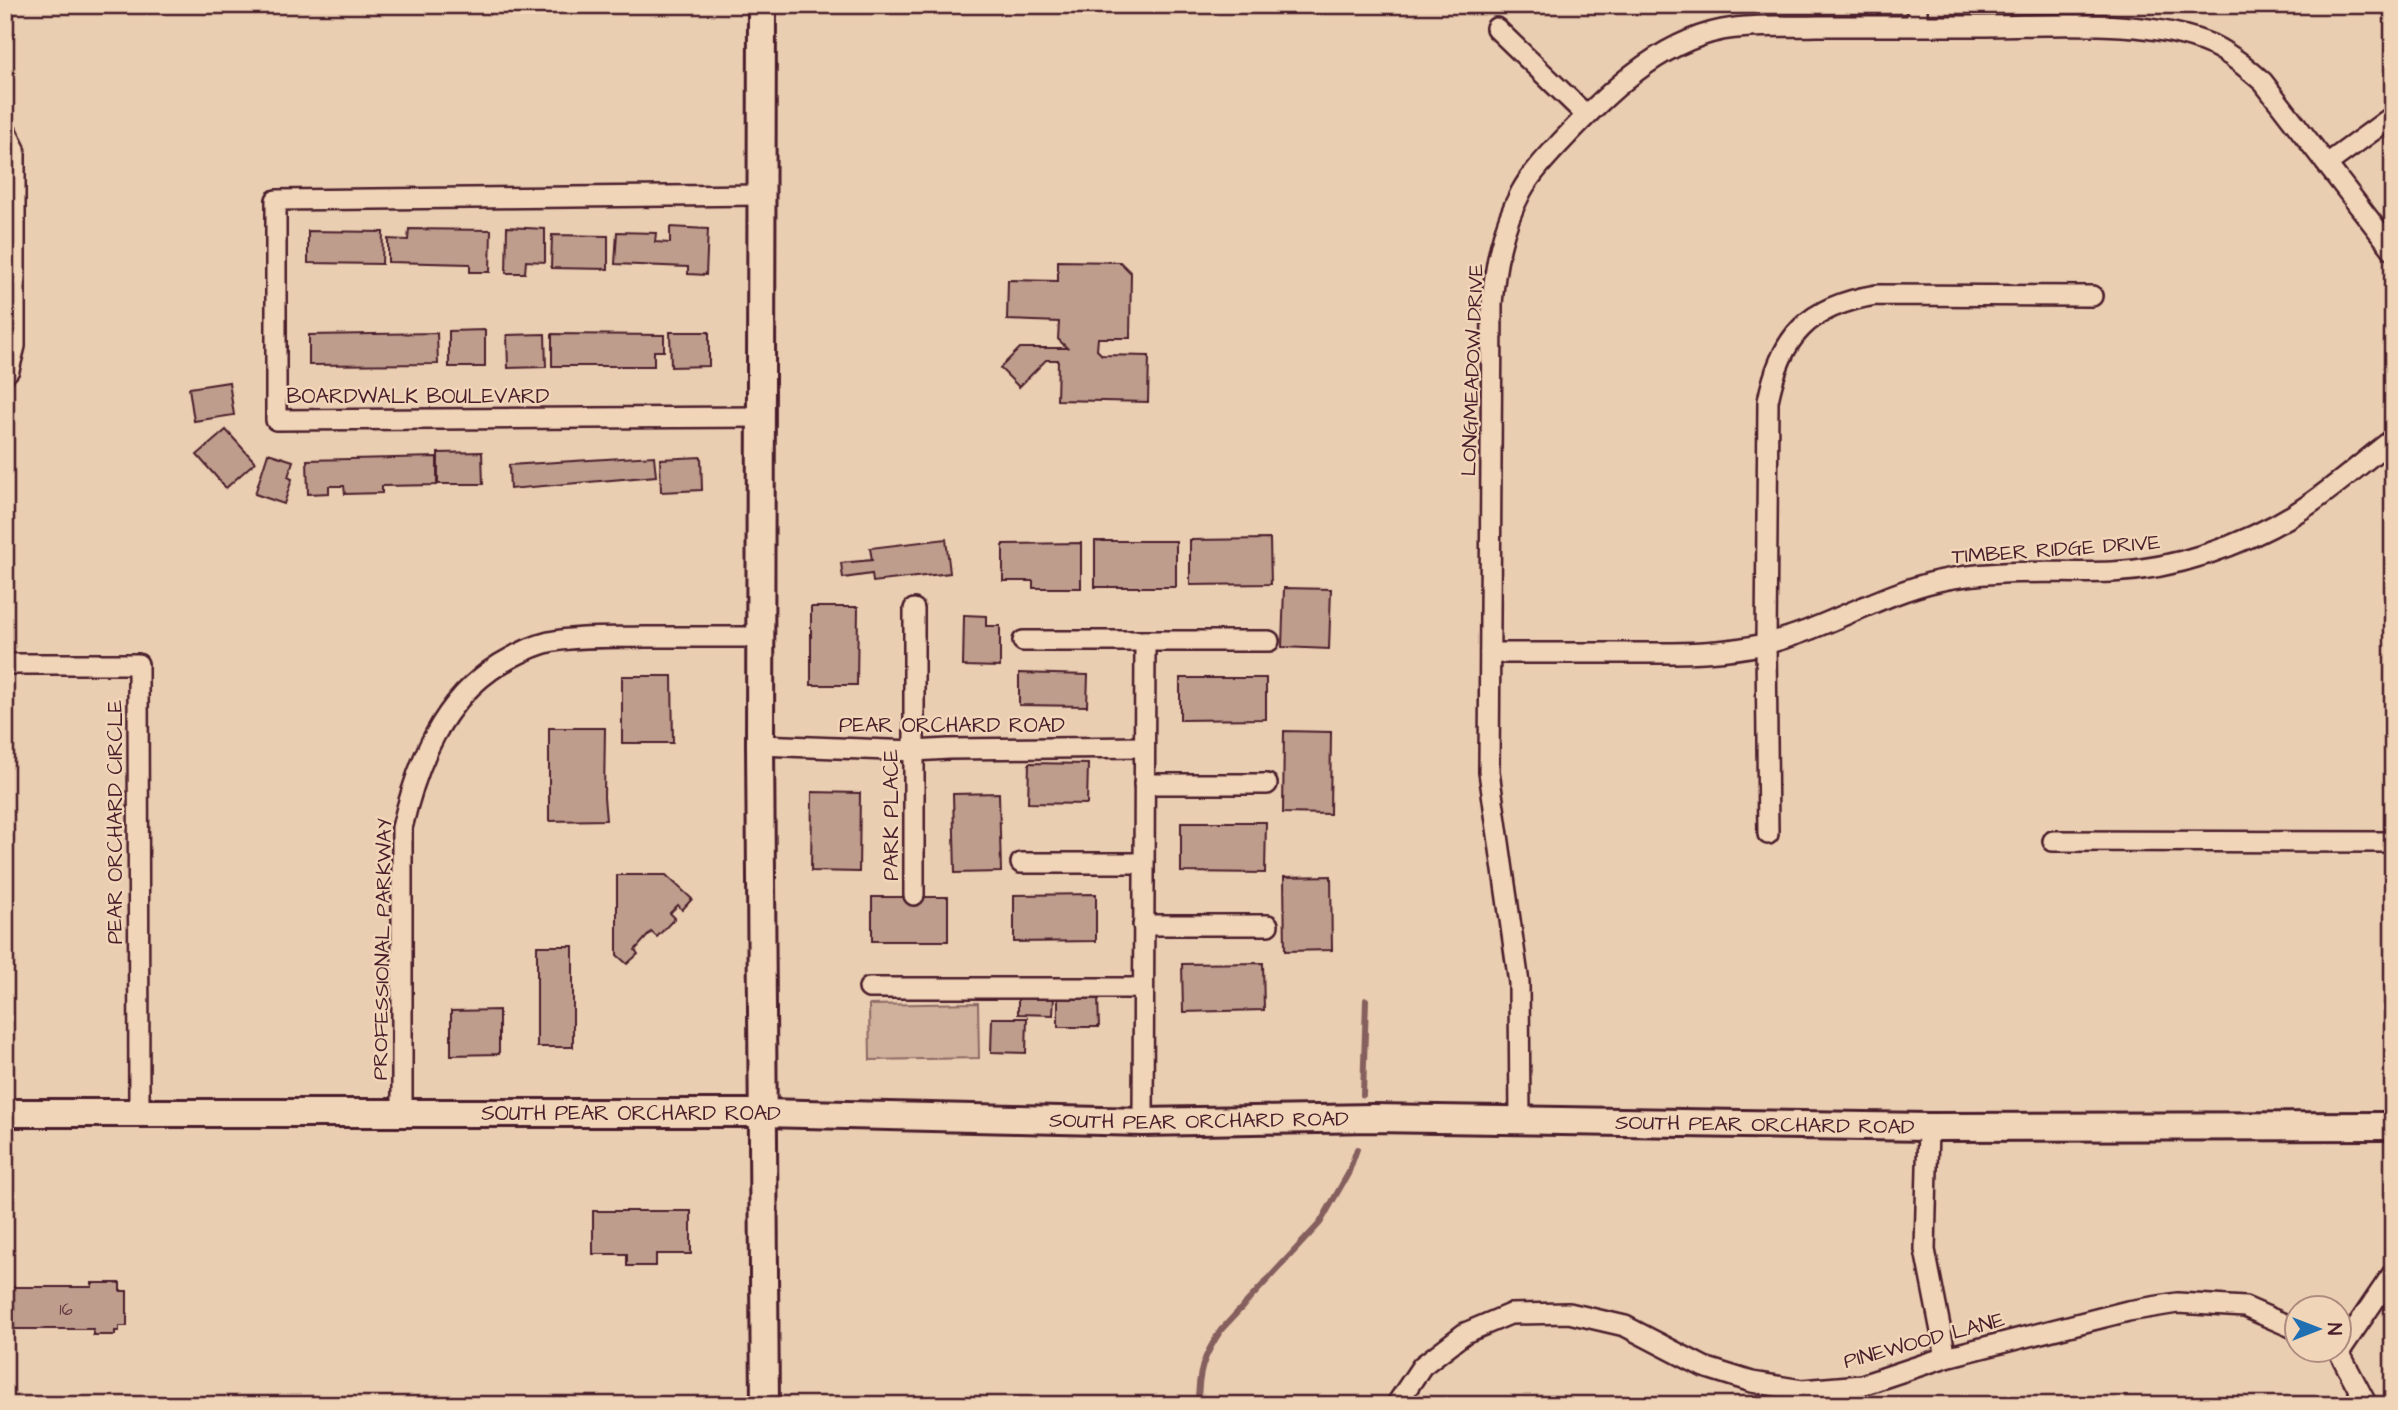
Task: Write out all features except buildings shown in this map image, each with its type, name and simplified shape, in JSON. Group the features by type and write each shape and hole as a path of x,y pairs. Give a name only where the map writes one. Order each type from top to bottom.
{"street":[{"path":"762,5 760,745 765,1405"},
{"path":"1917,5 1917,26"},
{"name":"LONGMEADOW DRIVE","path":"1520,1121 1519,983 1489,772 1492,304 1496,261 1506,226 1521,190 1586,115 1622,82 1659,56 1690,40 1722,30 1751,27 2123,26 2179,34 2212,45 2238,60 2263,82 2393,250"},
{"path":"1496,28 1586,115"},
{"path":"2327,164 2393,116"},
{"path":"5,129 15,149 15,346 9,370 5,374"},
{"name":"BOARDWALK BOULEVARD","path":"761,417 276,420 276,200 762,195"},
{"path":"1768,834 1768,401 1773,374 1784,349 1814,317 1831,306 1852,299 1876,295 2092,296"},
{"name":"TIMBER RIDGE DRIVE","path":"1490,653 1683,653 1733,650 1766,644 1814,628 1891,594 1940,580 1996,574 2114,572 2195,558 2262,531 2297,512 2393,439"},
{"name":"PARK PLACE","path":"914,609 914,895"},
{"name":"PROFESSIONAL PARKWAY","path":"402,1113 402,828 411,790 425,753 463,694 487,672 515,654 546,643 586,638 761,637"},
{"path":"1023,641 1269,641"},
{"path":"1143,1122 1145,641"},
{"name":"PEAR ORCHARD CIRCLE","path":"5,664 138,664 139,1113"},
{"name":"PEAR ORCHARD ROAD","path":"760,745 914,751 1144,747"},
{"path":"1144,784 1268,784"},
{"path":"2053,841 2393,842"},
{"path":"1021,863 1143,863"},
{"path":"1143,925 1268,925"},
{"path":"869,988 1143,988"},
{"name":"SOUTH PEAR ORCHARD ROAD","path":"5,1113 763,1113 1143,1122 1372,1118 1928,1127 2393,1126"},
{"path":"1928,1127 1925,1250 1946,1357"},
{"path":"2352,1332 2393,1273"},
{"name":"PINEWOOD LANE","path":"1396,1405 1422,1366 1465,1333 1510,1314 1569,1312 1625,1325 1704,1367 1752,1382 1802,1390 1862,1385 1946,1357 2128,1311 2177,1303 2245,1307 2282,1323"},
{"path":"2346,1364 2367,1405"}],"shaded area":[{"path":"978,1003 979,1058 870,1060 869,1005"}],"waterway":[{"path":"1363,1095 1366,1000"},
{"path":"1198,1405 1203,1365 1221,1330 1320,1223 1348,1174 1357,1149"}]}
